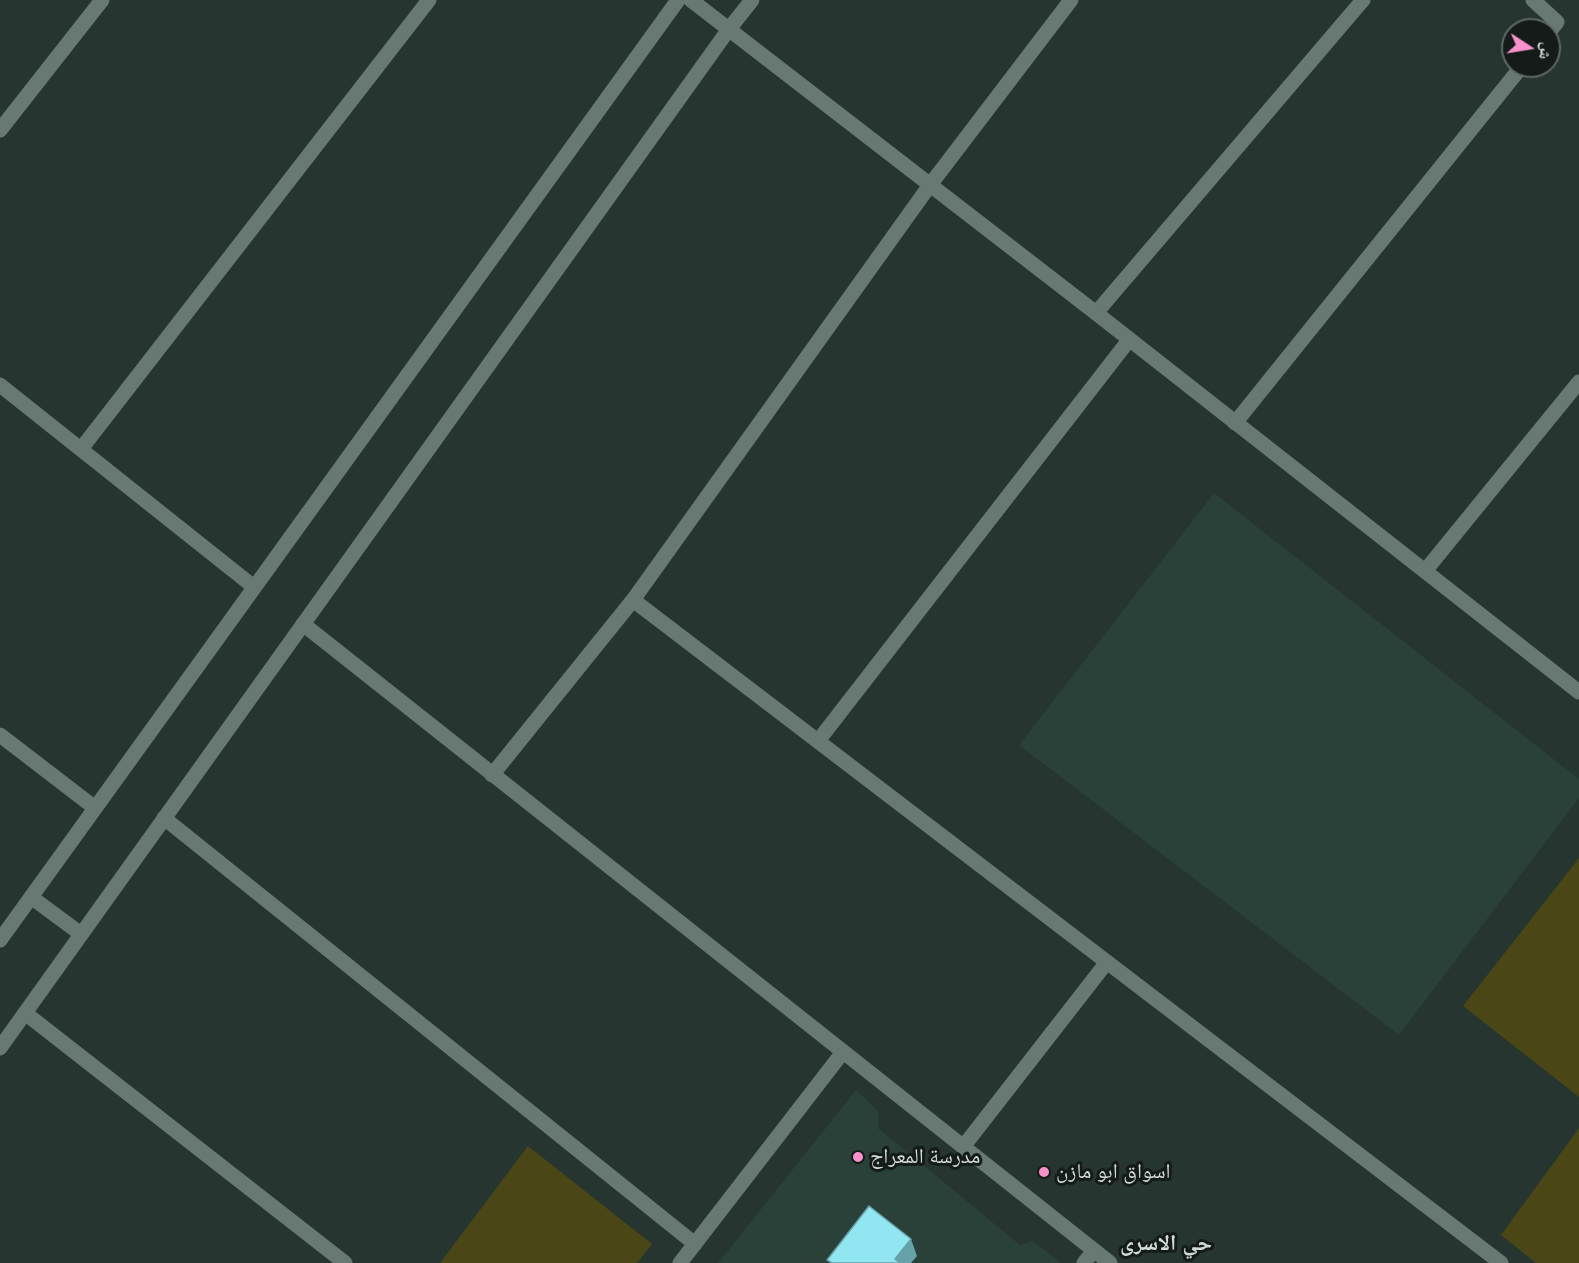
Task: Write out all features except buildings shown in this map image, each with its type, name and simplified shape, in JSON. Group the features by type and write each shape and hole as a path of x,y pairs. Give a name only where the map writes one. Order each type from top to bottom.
{"street":[{"path":"0,129 102,0"},
{"path":"81,449 429,0"},
{"path":"0,940 678,0"},
{"path":"692,0 1579,692"},
{"path":"0,1048 752,0"},
{"path":"492,775 633,600 930,185 1071,0"},
{"path":"1096,313 1363,0"},
{"path":"1533,0 1553,18"},
{"path":"1235,423 1511,78"},
{"path":"818,741 1129,340"},
{"path":"1425,571 1579,382"},
{"path":"0,385 254,587"},
{"path":"633,600 1501,1263"},
{"path":"303,624 1110,1263"},
{"path":"0,735 95,808"},
{"path":"164,818 695,1244"},
{"path":"31,897 81,934"},
{"path":"963,1147 1107,962"},
{"path":"25,1014 345,1263"},
{"path":"680,1263 843,1052"},
{"path":"1084,1263 1094,1250"}],"shaded area":[{"path":"1214,493 1579,779 1579,798 1399,1035 1019,745"},
{"path":"1579,858 1579,1097 1463,1006"},
{"name":"مدرسة المعراج","path":"856,1090 878,1111 878,1128 1020,1245 1033,1241 1061,1263 718,1263"},
{"path":"1579,1128 1579,1263 1536,1263 1501,1235"},
{"path":"528,1146 652,1244 637,1263 440,1263"}],"place":[{"name":"مدرسة المعراج","path":"858,1157"},
{"name":"اسواق ابو مازن","path":"1044,1172"}],"district":[{"name":"حي الاسرى","path":"1166,1243"}]}
